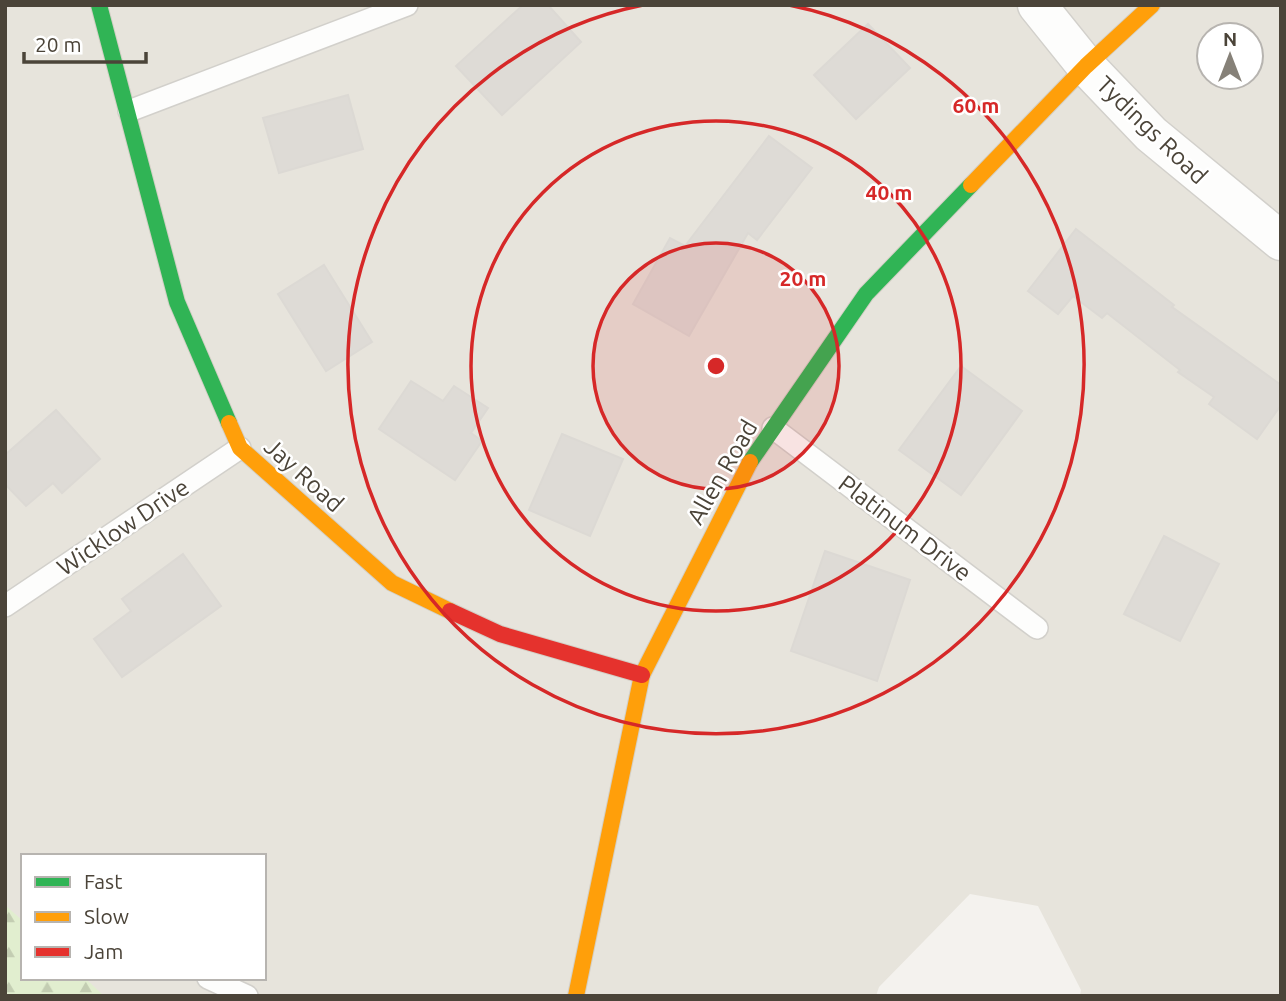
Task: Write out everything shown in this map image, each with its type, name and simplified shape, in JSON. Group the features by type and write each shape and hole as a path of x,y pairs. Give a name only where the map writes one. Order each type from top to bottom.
{"street":[{"name":"Jay Road","path":"99,5 177,302 240,449 392,583 500,634 642,675"},
{"name":"Tydings Road","path":"1037,5 1086,66 1151,134 1281,241"},
{"name":"Allen Road","path":"576,996 642,675 742,474 866,294 1086,66 1152,5"}],"lane":[{"path":"129,111 407,5"},
{"name":"Platinum Drive","path":"773,428 1037,628"},
{"name":"Wicklow Drive","path":"5,606 240,449"},
{"path":"212,980 247,996"}],"shaded area":[{"path":"5,5 1281,5 1281,996 1080,996 1081,990 1038,906 970,894 879,987 876,996 97,996 81,980 266,980 266,854 21,854 21,922 5,908"}],"green space":[{"path":"5,905 21,919 21,980 87,980 104,996 5,996"}],"building":[{"path":"523,5 548,5 581,42 502,115 456,66"},
{"path":"868,24 910,68 856,119 814,75"},
{"path":"348,95 363,149 279,173 263,118"},
{"path":"769,136 812,168 757,240 748,233 689,336 633,304 670,238 685,246"},
{"path":"1076,229 1174,305 1172,307 1281,385 1281,405 1257,439 1209,404 1214,397 1178,372 1180,370 1107,313 1102,318 1073,296 1058,314 1028,291"},
{"path":"324,265 372,342 326,371 278,294"},
{"path":"961,366 1022,411 961,495 899,450"},
{"path":"411,381 443,401 454,386 488,408 471,433 482,441 455,480 379,429"},
{"path":"56,410 100,459 62,493 53,483 26,506 5,484 5,455"},
{"path":"562,434 623,459 590,536 529,510"},
{"path":"1164,536 1219,564 1180,641 1124,614"},
{"path":"825,551 910,580 877,681 791,651"},
{"path":"183,554 221,606 122,677 94,639 131,611 122,599"}],"traffic: fast":[{"path":"99,5 177,302 229,423"},
{"path":"750,462 866,294 971,185"}],"traffic: slow":[{"path":"971,185 1086,66 1152,5"},
{"path":"229,423 240,448 392,583 450,611"},
{"path":"576,996 642,675 750,462"}],"traffic: jam":[{"path":"450,611 500,634 642,675"}]}
